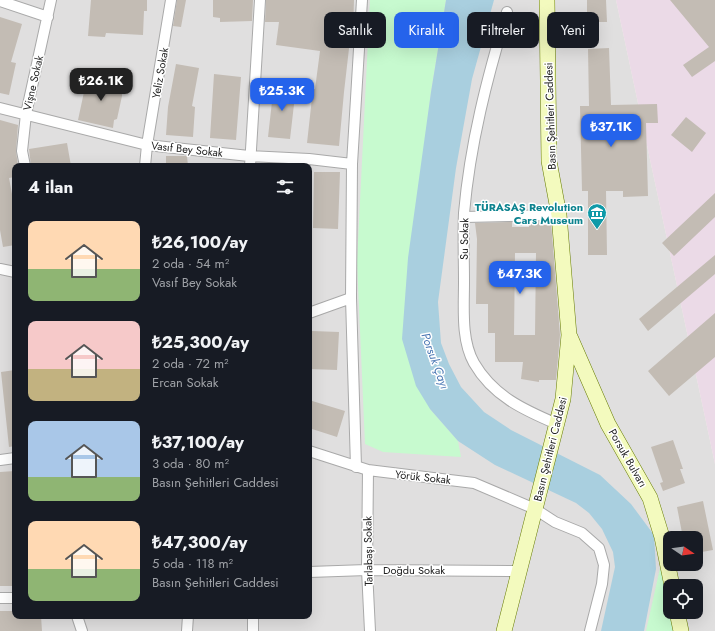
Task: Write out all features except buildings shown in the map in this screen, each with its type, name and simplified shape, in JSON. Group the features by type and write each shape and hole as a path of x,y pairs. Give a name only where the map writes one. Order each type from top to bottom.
{"main road":[{"name":"Basın Şehitleri Caddesi","path":"504,631 563,399 569,335 559,215 550,161 547,0"},
{"name":"Porsuk Bulvarı","path":"569,335 608,424 650,498 662,537 671,579"},
{"path":"678,619 681,631"}],"street":[{"path":"0,0 48,17"},
{"name":"Vişne Sokak","path":"24,163 22,151 26,114 51,0"},
{"name":"Yeliz Sokak","path":"146,163 147,145 171,0"},
{"path":"250,163 260,0"},
{"path":"356,466 351,298 352,164 362,0"},
{"name":"Su Sokak","path":"496,48 486,80 475,134 464,217 464,318 469,352 475,364 503,397 557,424"},
{"name":"Vasıf Bey Sokak","path":"0,108 147,145 249,156 309,159 352,164"},
{"path":"464,217 559,215"},
{"path":"0,269 12,271"},
{"path":"312,312 351,298"},
{"name":"Yörük Sokak","path":"312,452 368,470 474,483 535,509 555,522 582,533 599,548 604,565 602,584 590,631"},
{"path":"0,460 12,458"},
{"name":"Tarlabaşı Sokak","path":"368,470 367,570 370,631"},
{"name":"Doğdu Sokak","path":"312,572 367,570 519,571"},
{"path":"0,598 12,598"},
{"path":"78,619 82,631"},
{"path":"187,631 188,619"},
{"path":"253,619 253,631"}],"shaded area":[{"path":"0,0 616,0 715,464 715,631 0,631"},
{"path":"616,0 715,0 715,464"}],"green space":[{"path":"370,0 446,0 444,12 394,12 394,48 438,48 421,174 430,409 458,441 461,457 383,452 365,444 357,262 368,48 386,48 386,12 369,12"},
{"path":"660,568 664,579 663,579 663,619 671,619 673,631 646,631"}],"water":[{"name":"Porsuk Çayı","path":"446,0 494,0 491,12 467,12 467,48 481,48 472,79 456,168 438,302 441,343 449,364 461,387 484,412 511,430 600,475 631,504 654,535 656,569 644,631 601,631 615,567 613,552 602,529 589,513 576,503 495,465 458,441 430,409 416,386 402,339 408,258 438,48 459,48 459,12 444,12"}],"place":[{"name":"TÜRASAŞ Revolution Cars Museum","path":"597,230"}]}
